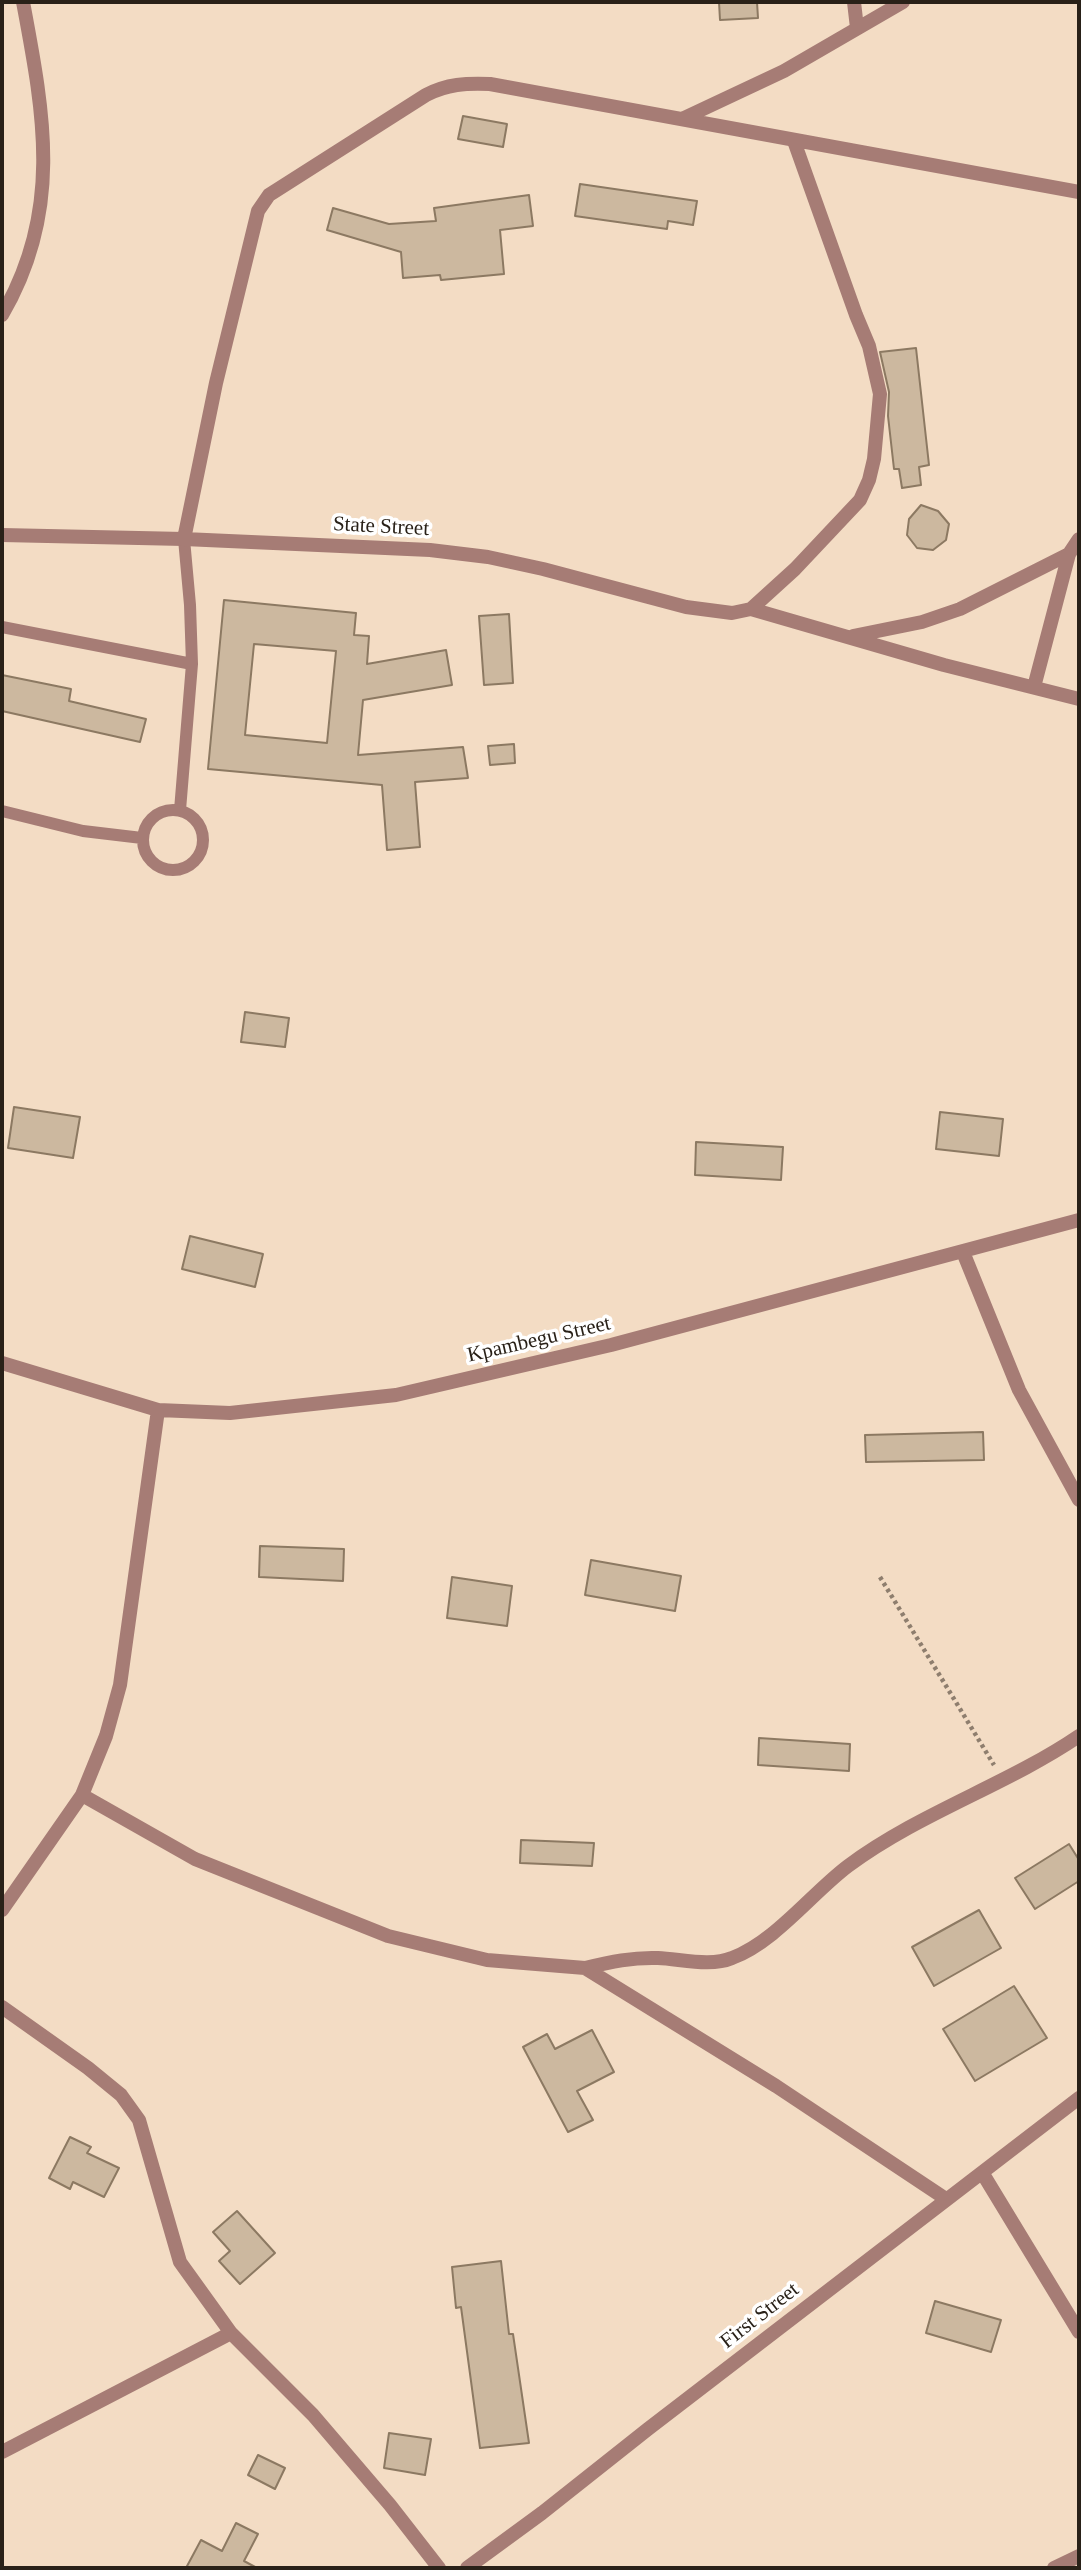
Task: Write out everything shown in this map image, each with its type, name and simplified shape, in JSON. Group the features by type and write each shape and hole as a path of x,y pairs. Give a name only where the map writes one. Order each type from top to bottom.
{"street":[{"path":"2,316 24,272 36,234 43,184 44,138 23,2"},
{"path":"854,2 857,28"},
{"path":"684,118 785,71 903,2"},
{"path":"184,539 216,383 258,211 269,195 414,102 442,87 466,83 490,84 1079,192"},
{"path":"751,609 795,569 860,500 874,459 879,407 880,394 869,346 794,141"},
{"name":"State Street","path":"2,535 184,539 430,551 488,557 686,607 732,613 751,609 944,665 1079,699"},
{"path":"1034,687 1069,554 1079,539"},
{"path":"848,637 922,622 960,609 1069,554"},
{"name":"Kpambegu Street","path":"2,1363 158,1410 230,1413 396,1395 611,1345 1079,1220"},
{"path":"963,1252 1019,1390 1079,1500"},
{"path":"2,1910 82,1795 106,1736 120,1685 158,1410"},
{"path":"82,1795 195,1858 388,1936 487,1960 585,1968 618,1959 730,1960 753,1948 848,1866 943,1808 1057,1751 1079,1735"},
{"path":"585,1968 776,2086 946,2199"},
{"path":"2,2007 121,2095 139,2120 180,2262 231,2333 313,2415 390,2505 439,2568"},
{"name":"First Street","path":"467,2568 1079,2098"},
{"path":"983,2174 1079,2332"},
{"path":"2,2452 231,2333"},
{"path":"1054,2568 1079,2556"}],"lane":[{"path":"180,810 192,664 184,539"},
{"path":"2,627 192,664"},
{"path":"180,810 194,817 202,830 204,845 197,860 185,869 169,871 155,865 145,853 142,838 148,822 162,811 180,810"},
{"path":"2,811 83,831 142,838"}],"path":[{"path":"880,1577 1002,1778"}],"building":[{"path":"719,2 757,2 758,18 720,20"},
{"path":"463,116 507,124 503,147 458,139"},
{"path":"580,184 697,201 693,225 668,221 667,229 575,216"},
{"path":"529,195 533,226 500,230 504,274 441,280 440,275 403,278 401,252 327,230 333,208 389,224 436,221 434,208"},
{"path":"916,348 929,465 919,467 921,485 902,488 899,469 894,469 888,416 889,392 880,352"},
{"path":"921,505 938,511 949,524 946,540 933,550 917,548 907,535 909,519"},
{"path":"224,600 356,613 354,635 369,636 367,664 446,650 452,685 363,700 358,755 463,747 468,778 415,782 420,847 387,850 382,785 208,769","holes":["254,644 336,651 327,743 245,735"]},
{"path":"509,614 513,683 484,685 479,616"},
{"path":"2,675 71,689 69,701 146,719 140,742 2,711"},
{"path":"514,744 515,763 490,765 488,746"},
{"path":"245,1012 289,1018 285,1047 241,1042"},
{"path":"14,1107 80,1117 73,1158 8,1148"},
{"path":"940,1112 1003,1119 999,1156 936,1149"},
{"path":"696,1142 783,1147 781,1180 695,1175"},
{"path":"190,1236 263,1254 255,1287 182,1269"},
{"path":"983,1432 984,1460 866,1462 865,1435"},
{"path":"260,1546 344,1549 343,1581 259,1577"},
{"path":"591,1560 681,1576 675,1611 585,1595"},
{"path":"452,1577 512,1586 507,1626 447,1618"},
{"path":"759,1738 850,1744 849,1771 758,1765"},
{"path":"521,1840 594,1843 592,1866 520,1863"},
{"path":"1069,1844 1079,1860 1079,1881 1035,1909 1015,1878"},
{"path":"979,1910 1001,1948 934,1986 912,1947"},
{"path":"1014,1986 1047,2038 975,2081 943,2029"},
{"path":"592,2030 614,2072 577,2091 593,2120 568,2132 523,2047 547,2034 555,2049"},
{"path":"70,2137 91,2147 87,2153 119,2168 104,2197 73,2182 70,2189 49,2178"},
{"path":"237,2211 275,2253 240,2284 219,2261 230,2251 213,2232"},
{"path":"501,2261 509,2334 513,2334 529,2443 480,2448 461,2307 456,2308 452,2267"},
{"path":"935,2301 1001,2320 991,2352 926,2333"},
{"path":"389,2433 431,2439 425,2475 384,2468"},
{"path":"258,2455 285,2468 275,2489 248,2475"},
{"path":"236,2523 258,2534 244,2561 257,2568 186,2568 201,2540 222,2551"}]}
